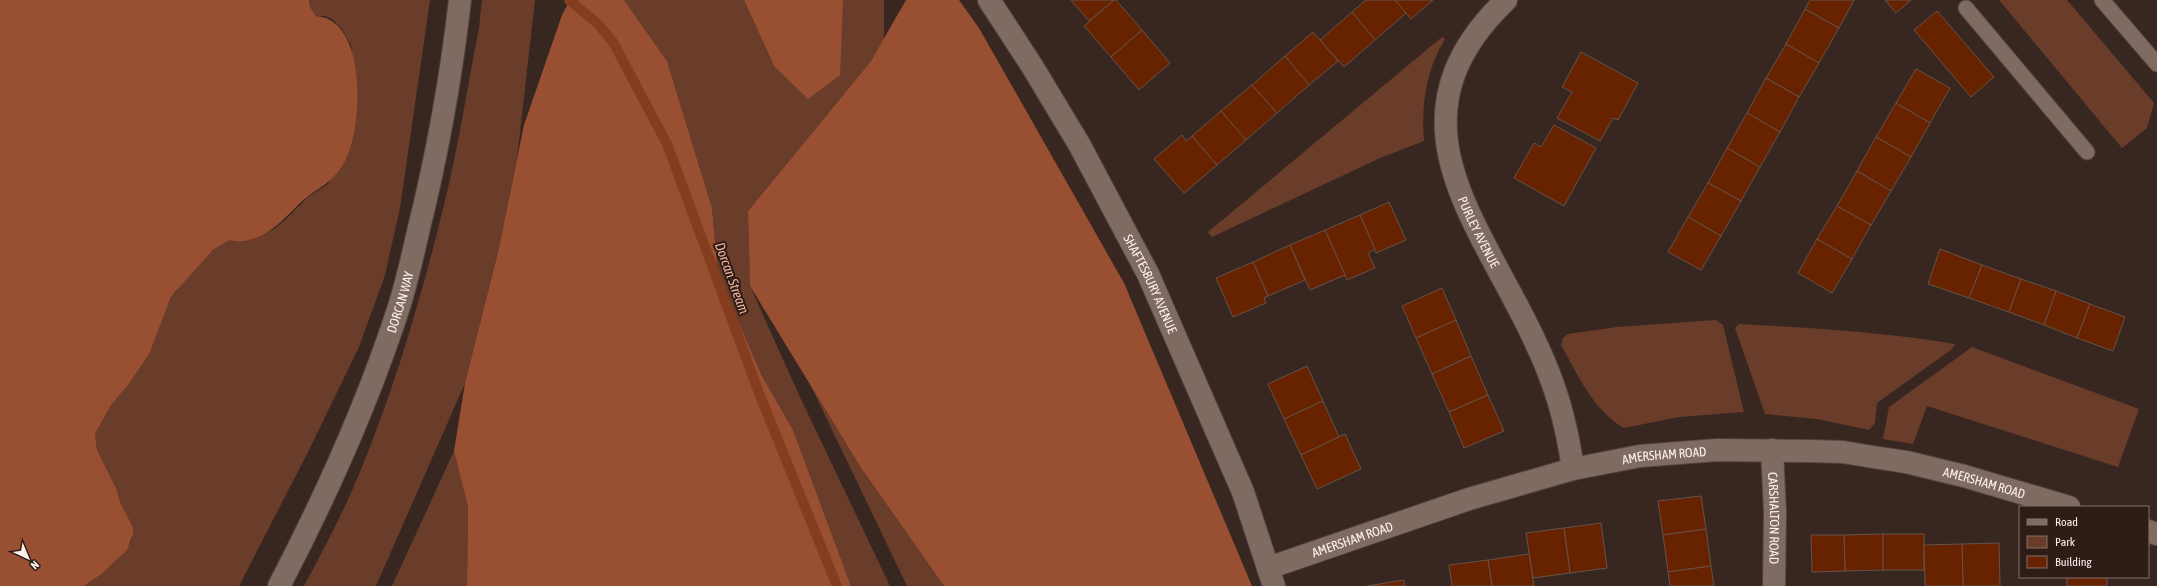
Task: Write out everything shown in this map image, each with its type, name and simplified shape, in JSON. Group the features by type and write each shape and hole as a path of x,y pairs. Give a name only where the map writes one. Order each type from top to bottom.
{"street":[{"name":"DORCAN WAY","path":"279,586 310,528 337,469 397,312 434,165 455,40 460,0"},
{"name":"SHAFTESBURY AVENUE","path":"989,0 1048,92 1100,180 1135,246 1192,371 1243,492 1271,577"},
{"name":"PURLEY AVENUE","path":"1506,0 1481,26 1459,65 1446,103 1447,148 1465,205 1534,337 1550,374 1567,427 1573,469"},
{"name":"AMERSHAM ROAD","path":"1271,577 1469,499 1573,469 1640,456 1717,450 1843,452 1906,462 2027,493 2067,506"},
{"name":"CARSHALTON ROAD","path":"1772,450 1775,512 1774,586"}],"lane":[{"path":"2102,0 2157,64"},
{"path":"1967,3 2087,152"}],"green space":[{"path":"309,0 430,0 400,208 385,275 359,347 309,450 239,586 84,586 103,573 119,558 131,542 133,527 97,450 95,434 111,405 128,385 144,360 170,299 184,281 213,250 230,240 250,240 274,229 308,197 328,184 353,134 357,95 351,45 342,29 332,19 325,16 316,16 310,7"},
{"path":"482,0 535,0 517,158 498,252 465,383 376,586 304,586 354,487 385,408 396,375 426,276 448,187 458,142 479,28"},
{"path":"624,0 744,0 774,66 843,0 884,0 884,39 871,61 748,211 750,286 799,395 890,586 851,586 793,430 762,376 718,275 712,208 667,61"},
{"path":"1999,0 2067,0 2154,103 2147,128 2122,148"},
{"path":"1442,37 1445,39 1433,63 1426,88 1423,114 1424,141 1380,158 1212,237 1208,232"},
{"path":"1716,320 1723,325 1744,412 1679,417 1624,428 1603,412 1595,402 1580,380 1561,345 1563,338 1568,334 1617,327"},
{"path":"1739,324 1874,333 1955,344 1952,349 1877,403 1875,423 1869,430 1817,419 1765,414 1735,328"},
{"path":"1972,347 2139,409 2118,467 1927,406 1913,444 1883,439 1889,407"},
{"path":"811,386 861,468 944,586 907,586"},
{"path":"454,451 468,507 467,586 392,586"}],"shaded area":[{"path":"0,0 309,0 310,7 316,16 333,22 345,35 353,54 357,77 355,125 351,145 345,161 340,169 329,181 306,198 269,231 250,240 230,240 213,250 170,299 149,354 128,385 111,405 95,434 97,450 133,527 133,534 127,550 103,573 84,586 0,586"},
{"path":"570,0 624,0 667,61 712,208 718,275 762,376 793,430 851,586 467,586 468,507 454,451 465,383 498,252 524,125 562,15"},
{"path":"744,0 843,0 840,75 808,99 774,66"},
{"path":"906,0 959,0 979,28 1124,283 1252,586 944,586 861,468 750,286 748,211 871,61"}],"building":[{"path":"1071,0 1114,0 1089,21"},
{"path":"1114,0 1116,0 1142,30 1111,57 1084,26"},
{"path":"1366,0 1395,0 1406,13 1375,40 1352,12"},
{"path":"1395,0 1433,0 1411,19"},
{"path":"1810,0 1854,0 1839,28 1805,9"},
{"path":"1885,0 1911,0 1896,13"},
{"path":"1805,9 1839,28 1819,63 1786,44"},
{"path":"1937,11 1994,77 1971,97 1914,30"},
{"path":"1352,12 1375,40 1344,67 1320,40"},
{"path":"1142,30 1170,63 1139,90 1111,57"},
{"path":"1313,32 1338,61 1309,85 1285,56"},
{"path":"1786,44 1819,63 1799,97 1766,78"},
{"path":"1581,52 1638,83 1618,120 1613,118 1600,141 1557,118 1572,92 1562,87"},
{"path":"1285,56 1309,85 1277,113 1252,85"},
{"path":"1916,69 1950,88 1930,123 1896,103"},
{"path":"1766,78 1799,97 1780,132 1747,113"},
{"path":"1252,85 1277,113 1246,140 1221,111"},
{"path":"1896,103 1930,123 1911,157 1876,137"},
{"path":"1221,111 1246,140 1217,165 1192,136"},
{"path":"1747,113 1780,132 1760,167 1727,148"},
{"path":"1554,125 1596,148 1564,206 1514,178 1534,143 1541,147"},
{"path":"1182,135 1186,141 1192,136 1217,165 1184,193 1154,159"},
{"path":"1876,137 1911,157 1891,191 1857,171"},
{"path":"1727,148 1760,167 1741,201 1708,183"},
{"path":"1857,171 1891,191 1871,225 1837,206"},
{"path":"1708,183 1741,201 1721,236 1688,217"},
{"path":"1389,202 1406,240 1376,253 1360,215"},
{"path":"1837,206 1871,225 1852,259 1817,239"},
{"path":"1360,215 1375,249 1368,253 1375,268 1347,280 1325,230"},
{"path":"1688,217 1721,236 1701,270 1668,252"},
{"path":"1325,230 1345,275 1310,290 1290,245"},
{"path":"1817,239 1852,259 1832,293 1798,273"},
{"path":"1290,245 1305,280 1268,296 1253,262"},
{"path":"1940,249 1982,265 1969,298 1928,284"},
{"path":"1253,262 1268,296 1264,298 1266,303 1233,317 1216,278"},
{"path":"1982,265 2021,279 2009,312 1969,298"},
{"path":"2021,279 2056,291 2044,325 2009,312"},
{"path":"1442,288 1456,320 1416,338 1402,306"},
{"path":"2056,291 2090,304 2077,338 2044,325"},
{"path":"2090,304 2125,317 2113,351 2077,338"},
{"path":"1456,320 1471,356 1432,374 1416,338"},
{"path":"1471,356 1488,395 1449,412 1432,374"},
{"path":"1307,366 1323,401 1284,419 1268,384"},
{"path":"1488,395 1504,431 1464,448 1449,412"},
{"path":"1323,401 1339,437 1301,455 1284,419"},
{"path":"1345,434 1361,469 1317,489 1301,455"},
{"path":"1701,496 1706,529 1663,535 1658,501"},
{"path":"1601,523 1607,568 1570,573 1564,528"},
{"path":"1564,528 1570,573 1533,578 1526,533"},
{"path":"1706,529 1711,566 1668,572 1663,535"},
{"path":"1883,534 1883,570 1845,571 1844,535"},
{"path":"1883,534 1924,534 1924,570 1883,570"},
{"path":"1811,535 1844,535 1845,571 1812,572"},
{"path":"1999,543 2000,586 1963,586 1962,544"},
{"path":"1962,544 1963,586 1925,586 1924,545"},
{"path":"1529,554 1534,586 1492,586 1488,560"},
{"path":"1488,560 1492,586 1452,586 1449,565"},
{"path":"1711,566 1714,586 1670,586 1668,572"},
{"path":"2067,578 2107,578 2107,586 2067,586"},
{"path":"1404,580 1405,586 1367,586"}],"waterway":[{"name":"Dorcan Stream","path":"569,0 598,24 613,42 667,144 759,393 837,586"}]}
